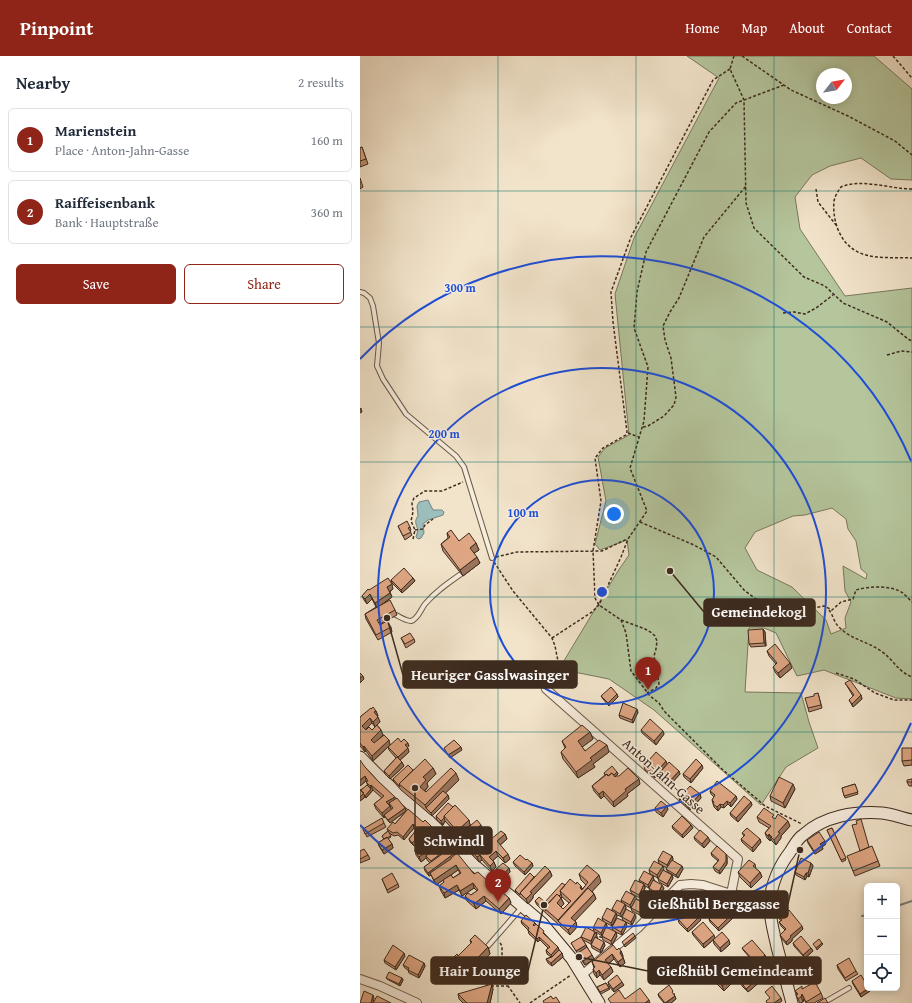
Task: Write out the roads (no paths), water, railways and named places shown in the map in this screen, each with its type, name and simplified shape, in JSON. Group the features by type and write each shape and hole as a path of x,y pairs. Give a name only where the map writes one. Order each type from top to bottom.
{"street":[{"name":"Anton-Jahn-Gasse","path":"546,689 738,859 731,894"},
{"path":"360,757 474,865 542,924 557,940 581,972 599,1003"},
{"path":"792,1003 770,916 772,889 781,864 802,836 811,829 832,818 843,815 884,813 912,820"},
{"path":"581,972 638,928 680,885 704,885 731,894 770,901"},
{"path":"360,978 417,1003"}],"lane":[{"path":"360,292 364,293 370,298 373,306 379,344 378,366 383,379 406,414 456,456 464,467 492,558"},
{"path":"396,615 404,620 411,621 415,618 424,604 440,589 461,574"},
{"path":"488,946 523,906"},
{"path":"823,1003 849,988"}],"water":[{"path":"428,500 433,510 442,510 444,512 443,515 428,520 423,524 424,533 421,538 418,539 416,537 418,530 416,523 418,516 417,506 419,502"}],"waterway":[{"path":"900,905 912,901"}],"place":[{"name":"Gemeindekogl","path":"670,571"},
{"name":"Heuriger Gasslwasinger","path":"387,618"},
{"name":"Marienstein","path":"648,690"},
{"name":"Schwindl","path":"415,788"},
{"name":"Gießhübl Berggasse","path":"800,850"},
{"name":"Raiffeisenbank","path":"498,902"},
{"name":"Hair Lounge","path":"544,905"},
{"name":"Gießhübl Gemeindeamt","path":"579,957"}]}
